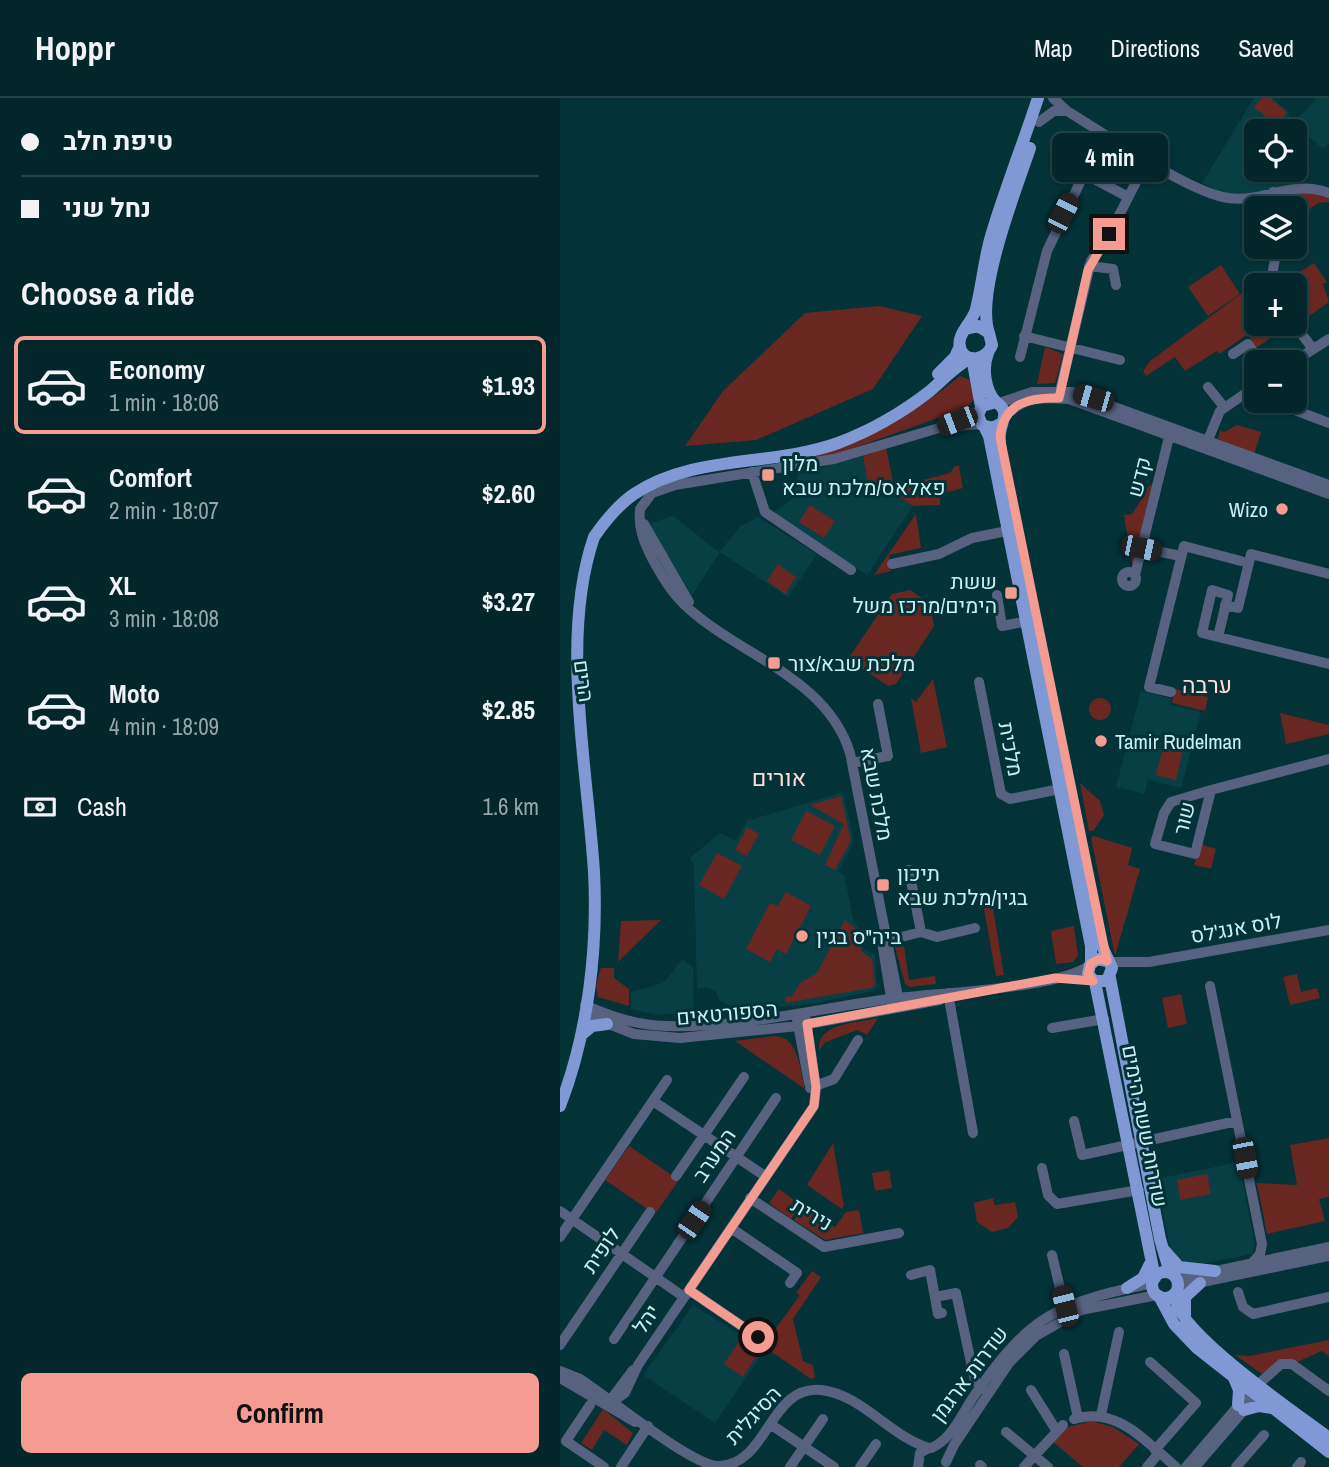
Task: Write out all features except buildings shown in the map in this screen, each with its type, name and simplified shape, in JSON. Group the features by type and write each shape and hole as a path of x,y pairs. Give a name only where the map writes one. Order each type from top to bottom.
{"main road":[{"path":"878,423 935,377 955,357 960,346 960,337 976,309 992,232 1038,98"},
{"path":"1011,530 1001,450 1004,420 998,403 988,389 985,367 992,345 987,315 996,252 1047,98"},
{"path":"966,329 978,326 990,334"},
{"path":"960,346 971,358 977,378 981,417 989,436 1030,621 1064,788 1091,946 1088,974 1094,981 1103,983 1110,978 1112,971 1064,788"},
{"path":"569,589 583,555 600,528 630,498 648,485 686,471 815,450 840,442 917,400 971,358 988,353"},
{"path":"950,374 964,370 977,378"},
{"path":"981,417 989,401 998,403"},
{"path":"981,417 995,428 1004,420"},
{"name":"הרים","path":"560,1106 581,1034 593,943 594,873 564,688"},
{"path":"1090,964 1100,959 1108,962"},
{"name":"שדרות ששת הימים","path":"1110,978 1135,1144 1138,1188 1154,1279"},
{"name":"שדרות ששת הימים","path":"1094,981 1160,1239 1172,1274"},
{"path":"581,1034 593,1026 607,1024"},
{"path":"1160,1239 1167,1255 1180,1267 1215,1271"},
{"path":"1127,1288 1147,1274 1152,1258"},
{"path":"1329,1438 1256,1390 1234,1378 1185,1336 1153,1288 1154,1279 1163,1272 1172,1274 1178,1282 1176,1307 1187,1324 1256,1390 1273,1408 1329,1452"},
{"path":"1187,1324 1183,1307 1185,1297 1200,1283"},
{"path":"1158,1296 1166,1298 1176,1292"},
{"path":"1234,1378 1240,1393 1241,1407 1259,1405 1273,1408"}],"street":[{"path":"1053,98 1067,111 1148,159 1219,196 1243,199 1299,187 1329,193"},
{"path":"1039,121 1054,111 1067,111"},
{"path":"1057,159 1128,197"},
{"path":"1059,394 1089,266 1148,159"},
{"path":"1020,357 1047,251 1084,174"},
{"path":"1273,192 1273,196"},
{"path":"1089,266 1113,269 1116,285"},
{"path":"1024,336 1120,360"},
{"path":"1303,336 1313,349"},
{"path":"1307,353 1329,339"},
{"path":"1233,354 1248,344 1252,350"},
{"path":"1208,387 1224,407"},
{"path":"998,403 1032,392 1059,394 1329,494"},
{"path":"1004,420 1022,401 1059,394"},
{"path":"1205,446 1213,420 1224,407 1244,394"},
{"path":"1303,413 1329,423"},
{"name":"מלכת שבא","path":"896,1003 852,763 843,733 818,699 707,623 683,594 649,536 643,520 642,503 652,493 674,485 824,462 981,417"},
{"name":"קדש","path":"1135,575 1170,433"},
{"path":"1205,446 1329,485"},
{"path":"752,471 758,501 765,512 851,570"},
{"path":"892,564 939,554 972,538 1011,530"},
{"path":"1171,692 1149,687 1184,546 1241,561"},
{"path":"1141,548 1181,556"},
{"path":"1225,605 1238,608 1251,554 1329,574"},
{"path":"1218,637 1228,595 1212,590 1202,633 1218,637 1329,664"},
{"path":"997,595 1002,626 1030,621"},
{"name":"מלכית","path":"979,682 1001,794 1010,799 1064,788"},
{"path":"852,763 888,756 878,704"},
{"name":"שור","path":"1211,790 1195,853 1155,844 1165,811 1171,803 1211,790 1329,759"},
{"path":"909,870 921,932"},
{"path":"885,941 921,932 937,937 975,928"},
{"name":"לוס אנג'לס","path":"1108,962 1149,962 1329,930"},
{"name":"לוס אנג'לס","path":"1110,978 1149,962"},
{"name":"הספורטאים","path":"584,1010 607,1024 642,1036 670,1038 772,1029 802,1020 896,1003 1055,978 1090,964"},
{"name":"הספורטאים","path":"1055,978 1094,981"},
{"path":"1210,986 1262,1244 1260,1254 1253,1262"},
{"path":"951,995 973,1133"},
{"name":"הספורטאים","path":"584,1010 629,1022 668,1026 802,1020"},
{"path":"1052,1028 1104,1019"},
{"name":"יהל","path":"802,1020 803,1049 813,1088"},
{"name":"יהל","path":"611,1402 803,1120 813,1088 802,1020"},
{"path":"772,1029 789,1034 803,1049"},
{"path":"813,1088 834,1079 858,1040"},
{"path":"676,1176 744,1077"},
{"path":"560,1237 667,1080"},
{"name":"המערב","path":"614,1339 776,1098"},
{"path":"653,1101 765,1177"},
{"path":"1074,1121 1082,1155 1237,1121"},
{"path":"1042,1168 1048,1192 1054,1198 1138,1188"},
{"name":"נירית","path":"750,1198 824,1247 899,1233"},
{"path":"560,1211 656,1277 758,1337"},
{"name":"לופית","path":"560,1345 650,1212"},
{"path":"731,1228 797,1273 790,1283"},
{"path":"1262,1244 1276,1258"},
{"path":"1172,1274 1185,1277 1329,1247"},
{"path":"1052,1255 1066,1311"},
{"path":"1176,1292 1200,1283 1329,1256"},
{"path":"911,1275 930,1270 938,1314 942,1313"},
{"name":"שדרות ארגמן","path":"1066,1311 1094,1295 1154,1279"},
{"path":"1238,1292 1243,1307 1256,1314 1329,1297"},
{"path":"935,1297 956,1293 975,1381 985,1390"},
{"name":"שדרות ארגמן","path":"946,1465 985,1390 1015,1342 1045,1317 1097,1305 1158,1296"},
{"path":"1101,1415 1119,1332"},
{"path":"1064,1354 1076,1418 1101,1415 1118,1420 1176,1467"},
{"path":"1147,1467 1196,1403 1150,1362"},
{"path":"1186,1467 1279,1365 1289,1363 1329,1391"},
{"name":"הסיגלית","path":"560,1371 580,1379 696,1464 719,1466 737,1461 754,1448 781,1408 799,1394 819,1390 840,1396 899,1434"},
{"name":"הסיגלית","path":"560,1378 611,1402"},
{"name":"שדרות ארגמן","path":"918,1465 922,1451 947,1436 985,1390"},
{"path":"1024,1467 1060,1427 1031,1390"},
{"path":"590,1405 566,1441 604,1467"},
{"path":"1195,1467 1241,1407"},
{"path":"790,1467 823,1419"},
{"path":"770,1424 834,1467"},
{"path":"621,1467 647,1427"},
{"path":"1006,1432 1048,1467"},
{"path":"899,1434 940,1452 946,1465"},
{"path":"899,1434 913,1448 918,1465"},
{"path":"1236,1467 1264,1435"},
{"path":"860,1467 876,1444"}],"shaded area":[{"path":"1254,98 1273,98 1289,113 1288,119 1244,119 1244,182 1299,183 1251,195 1222,193 1202,183"},
{"path":"1262,98 1270,98 1287,112 1281,119 1269,119 1254,107"},
{"path":"1317,98 1329,98 1329,143 1323,149 1307,135 1307,119 1297,119"},
{"path":"1304,191 1329,197 1329,202 1318,203 1307,211 1307,196 1286,196"},
{"path":"1314,263 1327,282 1323,284 1329,302 1307,318 1307,273 1298,273"},
{"path":"1221,265 1240,294 1208,316 1188,287"},
{"path":"1244,292 1245,336 1219,354 1217,351 1185,371 1175,357 1146,376 1143,371 1150,361"},
{"path":"879,306 922,316 873,389 756,440 685,446 723,391 805,313"},
{"path":"1249,336 1273,336 1256,348"},
{"path":"1045,347 1063,354 1055,383 1037,384"},
{"path":"960,376 970,380 974,398 969,407 834,455 805,460 887,425 924,403"},
{"path":"1237,425 1261,432 1254,454 1218,439 1220,430 1224,432"},
{"path":"886,448 893,482 899,486 950,473 955,466 959,466 963,488 940,494 940,505 913,506 884,487 870,495 863,456"},
{"path":"863,456 870,494 883,487 913,506 867,575 772,513 797,496 794,494 798,474"},
{"path":"1152,484 1132,563 1124,515 1132,514 1145,494 1144,490"},
{"path":"810,505 835,521 824,538 799,522"},
{"path":"916,514 921,548 889,555 891,571 874,575"},
{"path":"673,516 719,552 741,526 758,517 817,554 788,597 720,552 692,595 651,528 651,523"},
{"path":"778,564 796,577 785,594 767,581"},
{"path":"910,590 930,603 934,626 896,684 888,686 848,659 892,594"},
{"path":"933,679 947,747 921,753 911,698 916,702"},
{"path":"1175,689 1208,697 1205,711 1172,703"},
{"path":"1141,691 1172,699 1171,705 1201,712 1181,788 1148,780 1144,794 1116,787"},
{"path":"1096,698 1104,698 1111,705 1111,713 1104,720 1096,720 1089,713 1089,705"},
{"path":"1280,713 1329,725 1329,734 1286,744"},
{"path":"1164,744 1183,749 1176,780 1156,775"},
{"path":"1080,783 1100,801 1104,815 1093,831 1089,831"},
{"path":"843,792 854,842 838,872 844,875 863,949 875,955 877,987 873,991 816,1003 741,1012 720,1001 716,992 707,987 697,989 694,866 690,858 720,833 736,841 747,821"},
{"path":"841,796 851,841 835,870 825,865 844,824 810,805"},
{"path":"806,811 835,826 820,855 791,840"},
{"path":"747,827 759,834 747,856 735,850"},
{"path":"1091,837 1132,848 1128,865 1140,869 1115,956"},
{"path":"1200,844 1216,849 1211,869 1194,865"},
{"path":"717,853 742,866 724,899 699,885"},
{"path":"786,892 811,906 786,954 777,949 770,962 746,949 770,903 778,906"},
{"path":"992,902 1004,975 996,976 983,903"},
{"path":"661,920 618,962 621,921"},
{"path":"845,920 857,930 862,952 872,959 875,984 871,988 785,1003 785,997 792,996 800,983 817,973"},
{"path":"1074,926 1078,955 1073,962 1056,964 1051,931"},
{"path":"904,945 909,980 935,976 936,984 910,987 905,984 895,947"},
{"path":"683,959 693,968 694,1012 657,1015 631,1009 631,992 663,983"},
{"path":"601,968 614,968 614,978 629,989 629,1006 598,997 596,985"},
{"path":"1297,974 1301,992 1317,988 1320,998 1290,1005 1283,977"},
{"path":"1181,994 1187,1024 1168,1028 1162,998"},
{"path":"878,1018 867,1035 857,1030 824,1043 819,1051 824,1035 831,1030 849,1023"},
{"path":"774,1036 789,1042 793,1048 800,1064 805,1089 735,1041"},
{"path":"1329,1138 1329,1197 1319,1199 1325,1221 1267,1234 1257,1183 1297,1185 1290,1145"},
{"path":"833,1143 844,1206 842,1209 807,1185"},
{"path":"629,1146 679,1180 655,1214 605,1180"},
{"path":"1239,1162 1255,1245 1252,1254 1197,1265 1180,1262 1171,1250 1156,1179"},
{"path":"889,1170 892,1188 875,1191 872,1173"},
{"path":"1207,1174 1211,1194 1180,1200 1177,1180"},
{"path":"779,1189 801,1205 791,1219 769,1203"},
{"path":"993,1198 995,1205 1015,1202 1018,1217 1008,1228 992,1232 977,1222 974,1203"},
{"path":"803,1207 835,1227 846,1212 859,1210 863,1233 825,1240 794,1220"},
{"path":"812,1271 821,1277 793,1319 803,1361 813,1365 815,1378 811,1379 763,1346 800,1295 796,1293"},
{"path":"693,1305 765,1350 715,1423 643,1375"},
{"path":"742,1337 761,1349 743,1377 724,1364"},
{"path":"1329,1340 1329,1356 1322,1351 1297,1362 1285,1359 1262,1374 1235,1355 1249,1356"},
{"path":"603,1409 633,1433 627,1445 604,1430 592,1450 581,1443"},
{"path":"1092,1421 1113,1427 1139,1444 1119,1467 1083,1467 1052,1441 1068,1427"}],"place":[{"name":"מלון פאלאס/מלכת שבא","path":"768,475"},
{"name":"Wizo","path":"1282,509"},
{"name":"ששת הימים/מרכז משל","path":"1011,593"},
{"name":"מלכת שבא/צור","path":"774,663"},
{"name":"Tamir Rudelman","path":"1101,741"},
{"name":"תיכון בגין/מלכת שבא","path":"883,885"},
{"name":"ביה\"ס בגין","path":"802,936"}],"district":[{"name":"ערבה","path":"1207,684"},
{"name":"אורים","path":"779,777"}],"route":[{"path":"758,1337 689,1290 814,1106 816,1087 807,1024 1055,978 1093,981 1088,974 1091,963 1100,959 1107,961 1088,882 1002,459 1000,437 1005,417 1014,406 1032,399 1059,398 1088,270 1094,254 1109,234"}]}
